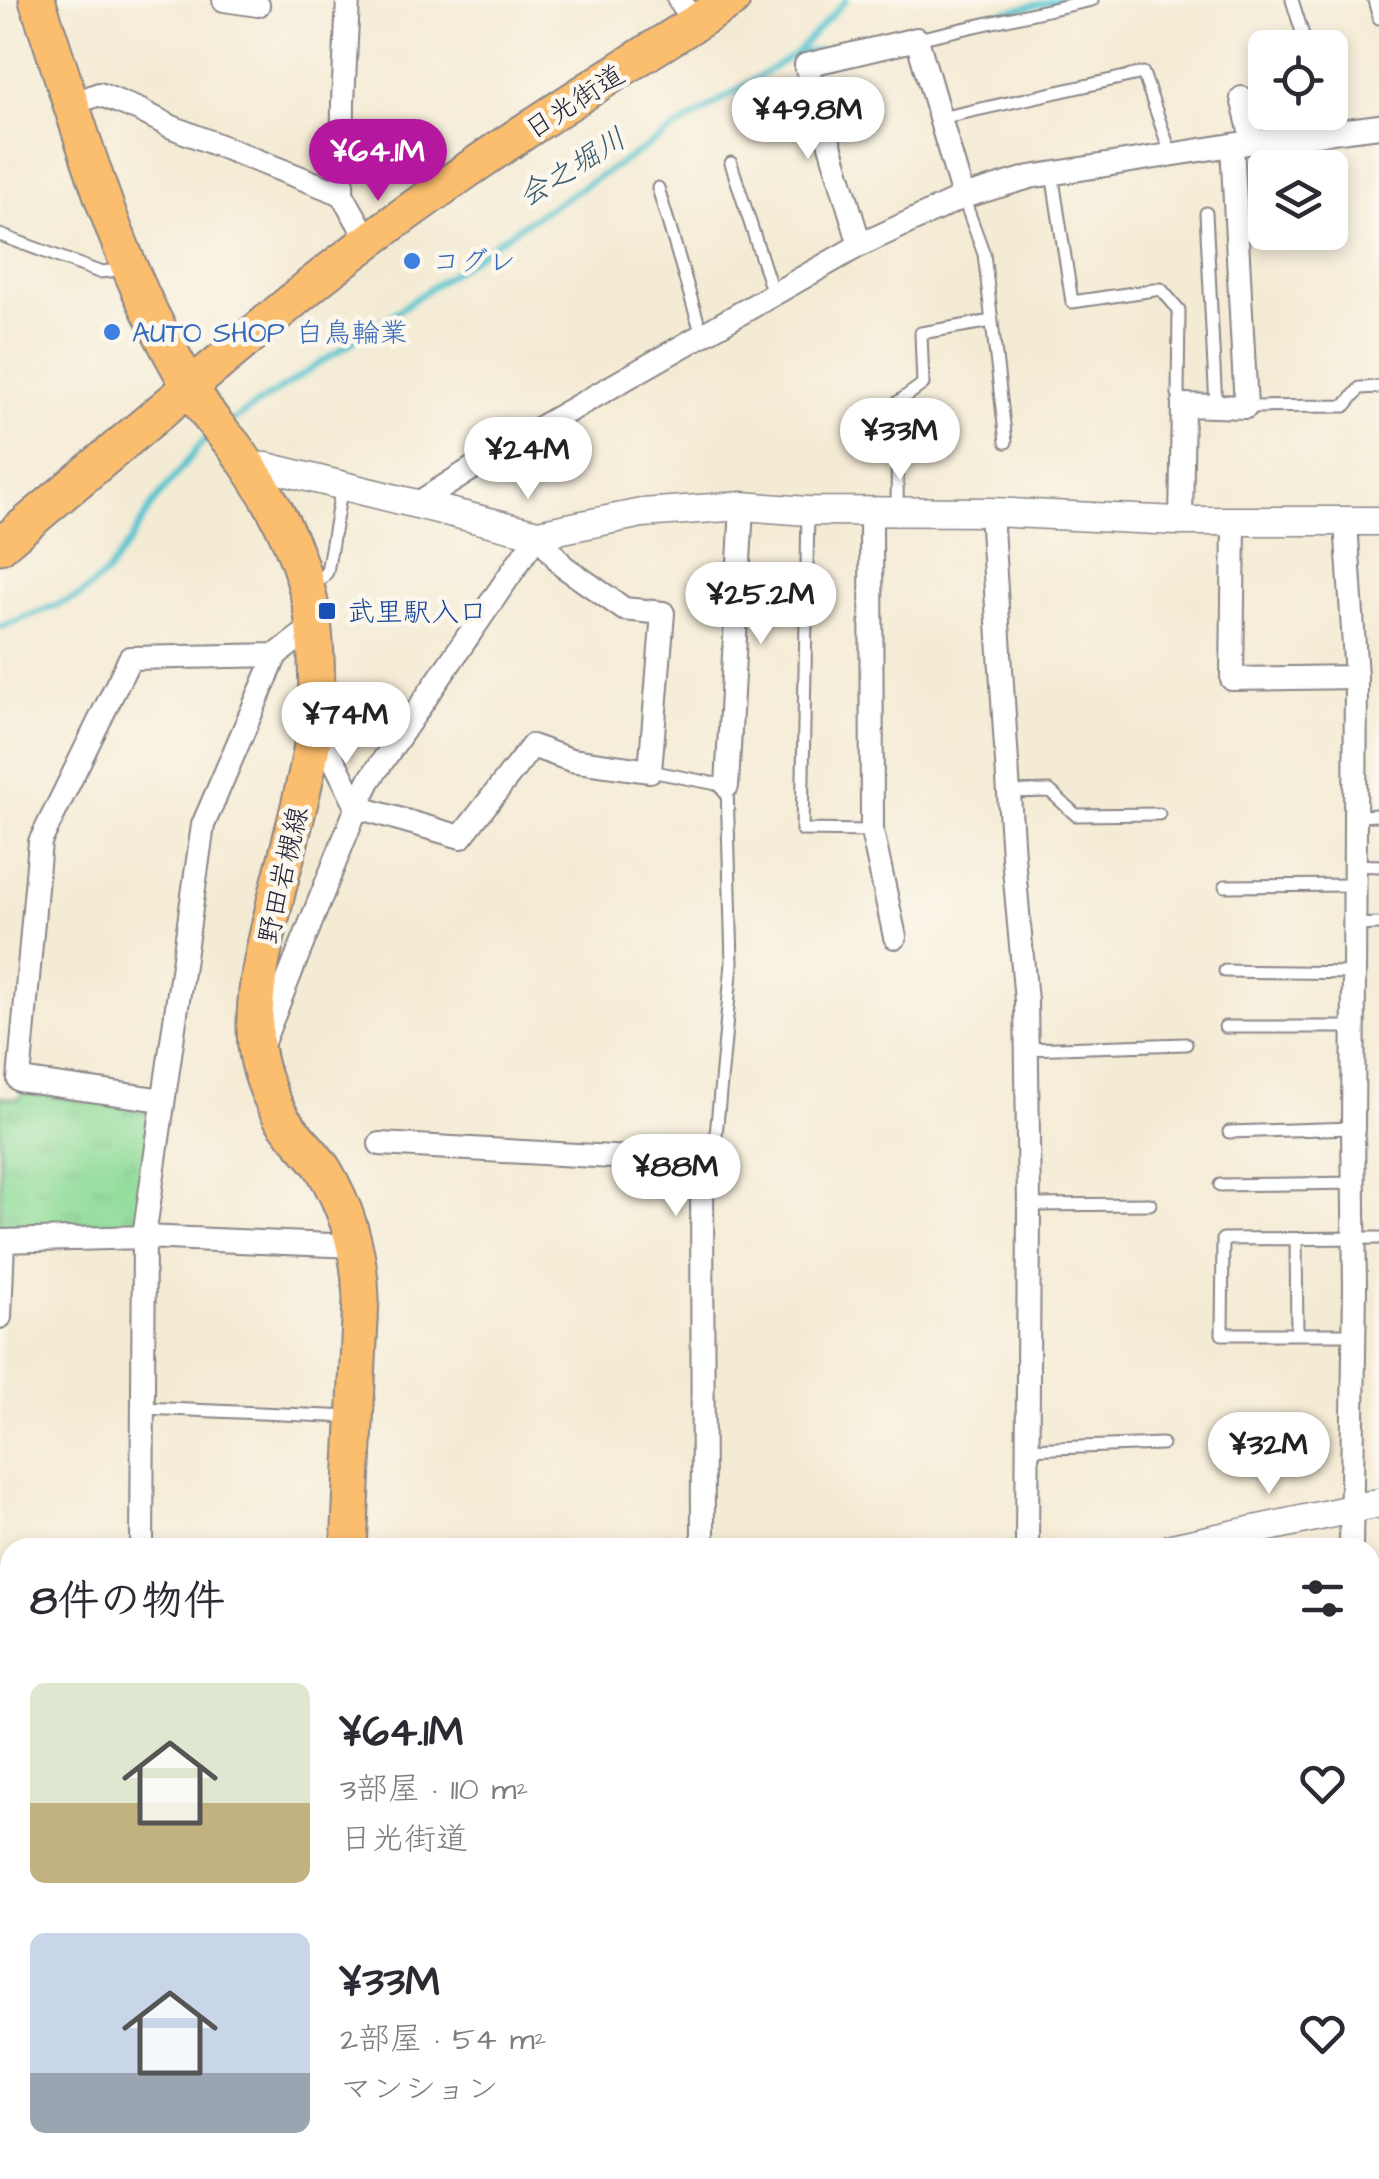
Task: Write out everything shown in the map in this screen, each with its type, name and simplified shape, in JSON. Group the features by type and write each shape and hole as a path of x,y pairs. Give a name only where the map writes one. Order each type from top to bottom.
{"main road":[{"name":"野田岩槻線","path":"37,0 129,263 159,331 191,386 271,502 304,575 317,682 311,749 259,969 255,1013 262,1074 282,1118 323,1169 355,1246 361,1299 350,1538"},
{"name":"日光街道","path":"0,546 368,240 688,11 732,0"}],"street":[{"path":"224,0 258,5"},
{"path":"348,0 342,194 368,240"},
{"path":"860,245 806,65 917,39 964,197"},
{"path":"73,104 100,94 172,127 342,194"},
{"path":"1182,521 1183,405 1246,407 1242,98"},
{"path":"1348,124 1379,126"},
{"path":"418,503 510,444 860,245 964,197 1030,177 1243,143 1300,130"},
{"path":"231,443 267,467 538,534 642,513 742,506 1182,521 1379,521"},
{"path":"727,786 742,506"},
{"path":"884,512 872,831 895,938"},
{"path":"991,512 1026,1001 1026,1538"},
{"path":"1234,521 1232,679 1356,677"},
{"path":"1346,522 1356,677 1355,1238 1367,1288 1353,1334 1366,1506 1355,1538"},
{"path":"314,719 357,807 460,836 532,746 572,760 650,771 662,613 624,609 563,566 538,534"},
{"path":"258,1055 369,781 538,534"},
{"path":"142,1538 144,1237 203,825 276,655 311,611"},
{"path":"163,1100 19,1080 40,842 130,658 276,655"},
{"path":"380,1144 702,1162 702,1538"},
{"path":"0,1317 2,1241 144,1237 355,1246"},
{"path":"1218,1538 1366,1506"}],"lane":[{"path":"917,39 1092,0"},
{"path":"1292,0 1301,30"},
{"path":"1374,0 1379,18"},
{"path":"940,118 1142,72 1170,154"},
{"path":"731,163 774,294"},
{"path":"1052,173 1072,302 1161,289 1178,310 1178,394 1183,405"},
{"path":"658,188 702,335"},
{"path":"964,197 984,254 1006,442"},
{"path":"1206,213 1216,406"},
{"path":"0,235 98,272 111,272 129,263"},
{"path":"884,512 898,402 923,384 921,333 992,321"},
{"path":"1246,407 1345,406 1360,388 1379,387"},
{"path":"311,611 327,572 342,485"},
{"path":"808,511 802,830 872,831"},
{"path":"650,771 727,786 732,963 714,1157 702,1162"},
{"path":"1009,792 1050,791 1076,815 1159,814"},
{"path":"1355,816 1379,815"},
{"path":"1226,886 1355,875 1379,866"},
{"path":"1354,925 1379,924"},
{"path":"1225,972 1354,973"},
{"path":"1225,1027 1354,1027"},
{"path":"1026,1048 1186,1044"},
{"path":"1228,1132 1353,1128"},
{"path":"1220,1186 1354,1183"},
{"path":"1028,1204 1150,1204"},
{"path":"1296,1238 1297,1334"},
{"path":"1353,1334 1222,1334 1223,1239 1379,1238"},
{"path":"143,1408 356,1418"},
{"path":"1026,1450 1162,1444"}],"green space":[{"path":"22,1092 143,1110 152,1119 139,1221 128,1230 0,1232 0,1097 19,1099"}],"waterway":[{"name":"会之堀川","path":"230,422 520,226 795,54 846,0"},
{"path":"917,31 1058,0"},
{"path":"796,54 818,50"},
{"name":"会之堀川","path":"0,627 80,596 107,573 151,506 212,435"}],"place":[{"name":"コグレ","path":"412,261"},
{"name":"AUTO SHOP 白鳥輪業","path":"112,332"},
{"name":"武里駅入口","path":"327,611"}]}
